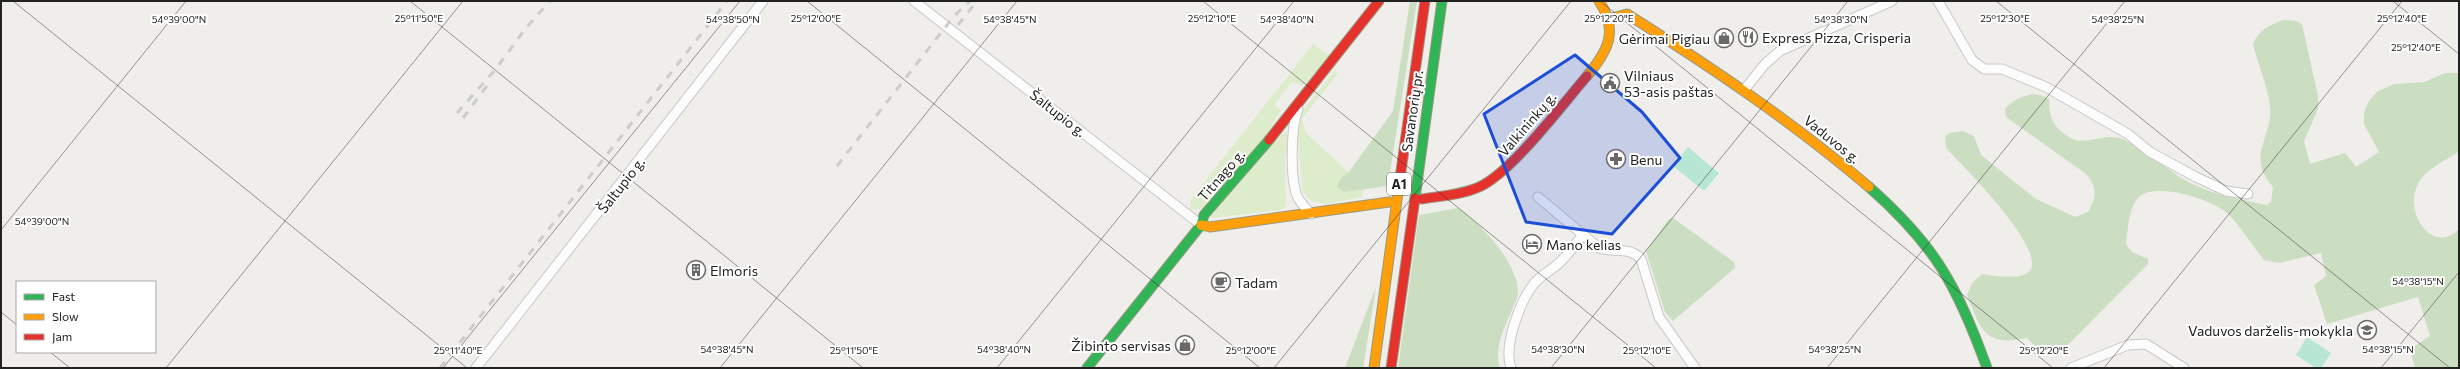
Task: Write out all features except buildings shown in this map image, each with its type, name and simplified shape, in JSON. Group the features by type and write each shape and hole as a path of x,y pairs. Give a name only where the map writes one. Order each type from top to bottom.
{"main road":[{"name":"Titnago g.","path":"1087,368 1201,226 1204,215 1255,158 1379,1"},
{"name":"Savanorių pr.","path":"1374,368 1425,1"},
{"name":"Savanorių pr.","path":"1391,368 1442,1"},
{"path":"1599,1 1608,19"},
{"name":"Vaduvos g.","path":"1608,19 1627,14 1745,89 1872,190 1912,227 1940,264 1961,301 1987,368"},
{"name":"Valkininkų g.","path":"1422,199 1466,192 1480,187 1502,173 1598,65 1608,42 1608,19"},
{"path":"1201,226 1210,227 1389,202"}],"street":[{"name":"Šaltupio g.","path":"476,368 763,1"},
{"name":"Šaltupio g.","path":"914,1 1201,226"},
{"path":"1745,89 1765,64 1780,51 1892,1"},
{"path":"1938,1 1972,60 1979,67 2002,69 2046,87 2128,134 2150,152 2196,178 2226,191 2248,194"},
{"path":"1302,98 1293,121 1294,183 1298,196 1311,214"},
{"path":"1538,197 1599,248 1606,250 1625,250 1636,253 1641,258 1660,317 1695,368"},
{"path":"1511,368 1509,355 1512,331 1527,295 1537,280 1561,262 1583,235"},
{"path":"2071,368 2128,345 2146,344 2184,368"}],"highlighted area":[{"path":"1575,55 1642,112 1680,158 1612,234 1526,222 1484,114"}],"green space":[{"path":"1410,1 1417,1 1388,185 1344,192 1337,187 1341,178 1349,172 1393,111"},
{"path":"2284,20 2296,21 2302,24 2318,96 2318,109 2304,141 2310,164 2345,153 2356,167 2379,152 2364,124 2364,112 2369,101 2378,91 2395,84 2424,82 2445,73 2459,73 2459,151 2425,174 2417,186 2414,197 2414,208 2423,228 2431,234 2440,237 2449,236 2459,229 2459,368 2415,368 2410,349 2430,336 2418,297 2327,324 2314,285 2326,276 2321,253 2279,263 2264,260 2228,214 2220,208 2196,198 2168,191 2155,191 2144,194 2137,199 2130,215 2126,244 2132,252 2148,259 2148,264 2068,345 2047,352 2036,347 2027,338 2001,340 1993,338 1986,333 1976,318 1967,295 1972,283 1982,274 2008,277 2028,273 2031,269 2031,257 2025,242 1999,206 1946,148 1945,137 1949,133 1963,131 1974,136 1981,155 2036,199 2075,217 2088,212 2093,202 2094,188 2086,174 2006,117 2005,109 2014,101 2031,95 2043,96 2049,99 2053,121 2059,129 2075,140 2081,141 2106,137 2119,138 2135,145 2183,179 2203,189 2245,201 2267,205 2271,202 2273,187 2265,176 2261,165 2261,156 2270,118 2270,107 2265,83 2253,45 2261,32"},
{"path":"1313,44 1330,56 1303,86 1292,82 1274,105 1281,110 1262,142 1201,209 1190,209 1191,199"},
{"path":"1335,70 1338,73 1302,119 1306,133 1349,173 1340,178 1344,192 1365,187 1361,197 1327,204 1311,201 1303,192 1297,124 1299,115"},
{"path":"1284,132 1287,133 1289,147 1285,156 1286,206 1280,210 1213,218 1209,216 1223,196"},
{"path":"1688,147 1719,173 1704,191 1673,166"},
{"path":"1458,208 1477,224 1497,245 1512,269 1516,281 1518,296 1499,344 1498,360 1500,368 1398,368 1419,215"},
{"path":"1673,218 1734,262 1735,268 1673,321 1665,312 1646,251 1669,219"},
{"path":"1376,287 1363,368 1345,368"},
{"path":"2307,337 2331,353 2321,368 2316,368 2296,355"}],"railway":[{"path":"457,113 495,70 526,28 550,1"},
{"path":"440,368 727,1"},
{"path":"837,166 954,16 970,1"},
{"path":"958,25 977,1"},
{"path":"463,118 489,83"}],"traffic: fast":[{"path":"1415,198 1442,1"},
{"path":"1087,368 1201,225 1204,215 1269,140"},
{"path":"1869,187 1892,208 1911,229 1942,269 1965,313 1987,368"}],"traffic: slow":[{"path":"1587,76 1601,58 1610,31 1609,22 1599,1"},
{"path":"1608,19 1627,14 1751,96 1811,140 1869,187"},
{"path":"1374,368 1399,185"},
{"path":"1201,225 1210,227 1389,202"}],"traffic: jam":[{"path":"1269,140 1379,1"},
{"path":"1399,185 1425,1"},
{"path":"1422,199 1465,192 1479,187 1492,179 1506,168 1536,137 1587,76"},
{"path":"1391,368 1415,198"}],"place":[{"name":"Express Pizza, Crisperia","path":"1748,37"},
{"name":"Gėrimai Pigiau","path":"1724,38"},
{"name":"Vilniaus 53-asis paštas","path":"1610,83"},
{"name":"Benu","path":"1616,159"},
{"name":"Mano kelias","path":"1532,244"},
{"name":"Elmoris","path":"696,270"},
{"name":"Tadam","path":"1221,282"},
{"name":"Vaduvos darželis-mokykla","path":"2367,330"},
{"name":"Žibinto servisas","path":"1185,345"}]}
